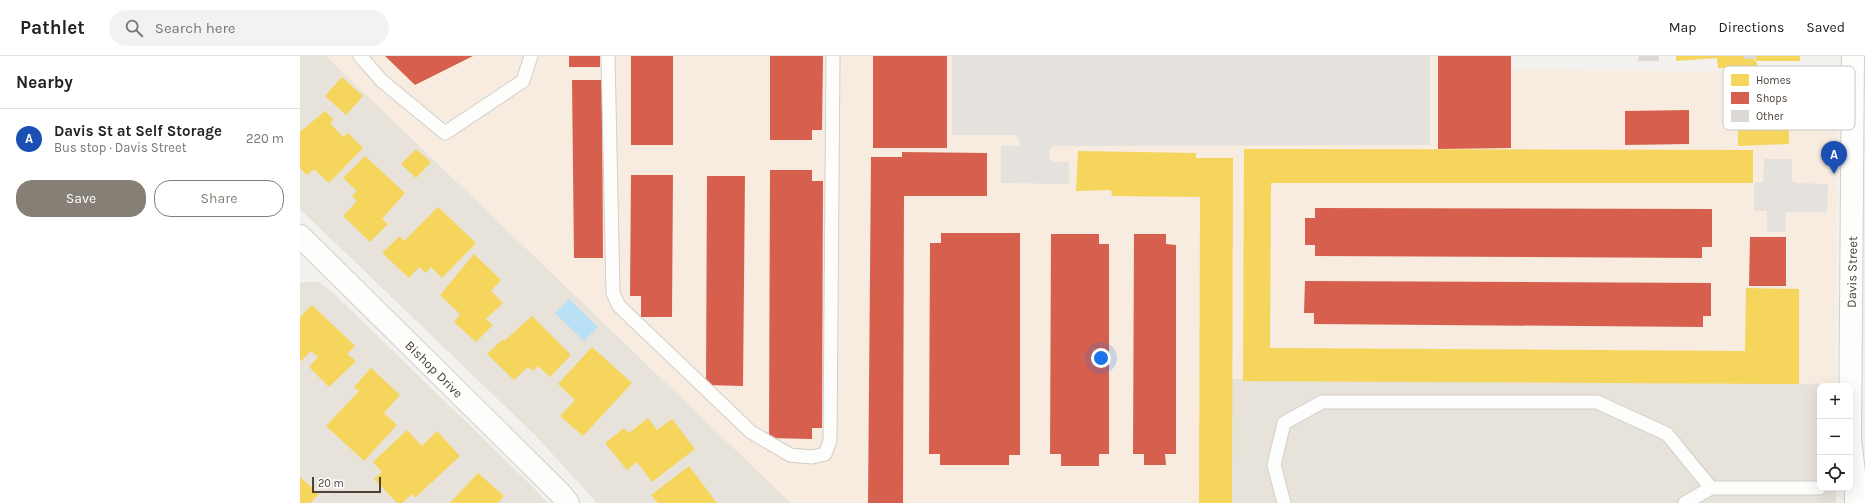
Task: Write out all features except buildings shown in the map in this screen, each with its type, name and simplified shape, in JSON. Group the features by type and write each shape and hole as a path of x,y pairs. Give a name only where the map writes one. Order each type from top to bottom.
{"street":[{"name":"Davis Street","path":"1854,56 1854,66"},
{"name":"Davis Street","path":"1853,130 1850,440 1854,493"},
{"name":"Bishop Drive","path":"303,245 560,493 568,503"},
{"name":"Davis Street","path":"1854,493 1865,461"}],"lane":[{"path":"360,56 382,81 445,133 523,81 531,56"},
{"path":"608,56 613,293 619,306 751,432 790,455 812,458 825,454 830,441 833,56"},
{"path":"1284,503 1274,466 1284,424 1322,402 1597,402 1667,434 1711,488"},
{"path":"1685,503 1711,488 1817,488"}],"shaded area":[{"path":"300,56 326,56 791,503 597,503 536,436 300,209"},
{"path":"326,56 1512,56 1512,70 1723,71 1723,130 1837,130 1836,383 1232,379 1231,503 791,503"},
{"path":"952,56 1430,56 1430,145 1054,146 1049,150 1049,158 1053,162 1069,162 1069,184 1001,183 1001,146 1019,146 1019,139 1015,135 952,135"},
{"path":"1764,159 1792,159 1792,180 1794,183 1828,184 1827,212 1786,212 1785,232 1767,232 1767,211 1754,211 1754,183 1763,182"},
{"path":"319,282 331,291 548,503 300,503 300,283"},
{"path":"1232,379 1817,384 1817,491 1836,491 1836,503 1231,503"}],"water":[{"path":"569,299 598,327 584,341 555,313"}],"place":[{"name":"Davis St at Self Storage","path":"1834,174"}]}
